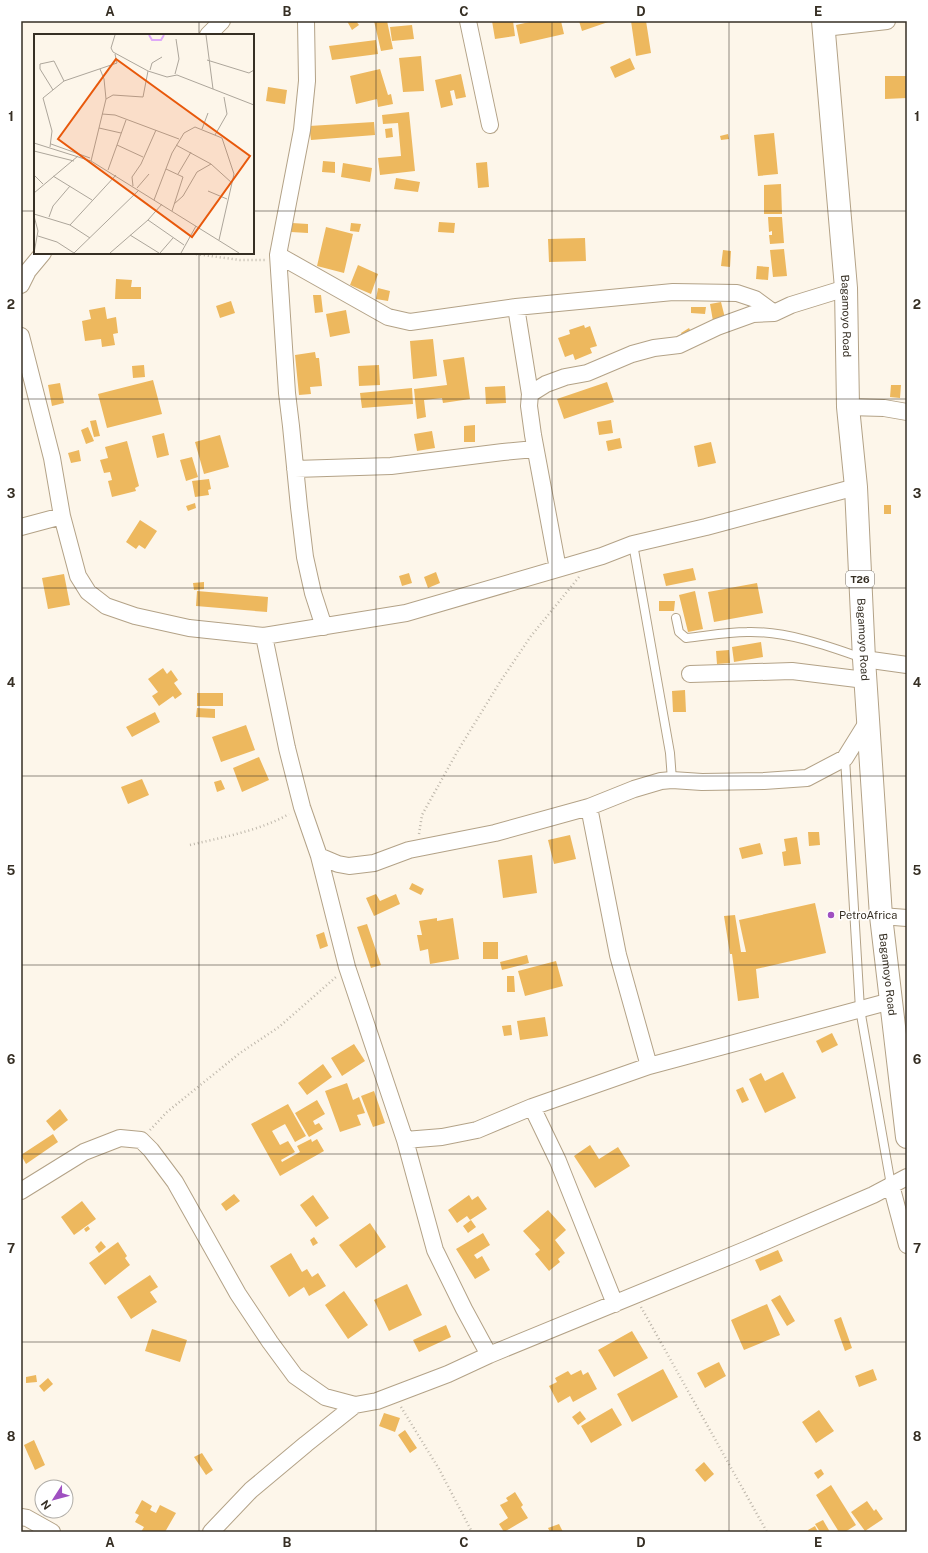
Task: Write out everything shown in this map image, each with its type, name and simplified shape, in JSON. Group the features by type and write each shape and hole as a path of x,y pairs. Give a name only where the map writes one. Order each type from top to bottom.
{"highway":[{"name":"Bagamoyo Road","path":"823,25 846,288 848,407 856,487 865,680 881,916 907,1137"}],"street":[{"path":"209,34 222,21"},
{"path":"306,21 307,81 302,130 278,257 287,393 305,557 313,593 324,627"},
{"path":"468,21 490,125"},
{"path":"823,25 887,21"},
{"path":"21,285 28,271 42,254"},
{"path":"278,257 388,317 400,321 410,322 516,307 673,292 737,293 755,299 774,313"},
{"path":"530,394 546,384 566,377 587,373 632,354 654,348 679,345 717,327 753,314 774,313 791,305 846,288"},
{"path":"516,307 530,394 529,406 535,449 558,569"},
{"path":"21,336 27,384 52,458 62,516 78,576 88,592 106,606 135,616 189,628 264,636 406,613 558,569 633,544 713,525 856,487"},
{"path":"848,407 884,408 907,412"},
{"path":"295,469 391,466 535,449"},
{"path":"21,527 62,516"},
{"path":"264,636 287,748 302,807 319,856 346,967 405,1140 435,1250 489,1355"},
{"path":"864,659 907,665"},
{"path":"690,674 792,671 865,680"},
{"path":"319,856 338,864 360,865 374,863 409,850 495,833 589,808 649,784 672,780 708,782 764,781 807,778 846,758 868,721"},
{"path":"589,808 618,954 649,1066"},
{"path":"881,916 907,918"},
{"path":"405,1140 442,1137 477,1130 532,1107 649,1066 891,1001"},
{"path":"532,1107 558,1161 615,1304"},
{"path":"21,1190 84,1152 120,1138 141,1140 151,1150 175,1182 238,1294 295,1376 325,1397 354,1405 377,1401 448,1374 489,1355 759,1244 907,1177"},
{"path":"891,1185 907,1245"},
{"path":"211,1532 252,1490 354,1405"},
{"path":"21,1517 27,1518 52,1532"}],"lane":[{"path":"633,544 668,740 672,780"},
{"path":"676,618 679,632 686,638 747,632 791,636 831,646 864,659"},
{"path":"846,758 860,1009 891,1185"}],"path":[{"path":"195,254 240,260 278,257"},
{"path":"409,850 418,836 422,815 479,714 531,636 570,589 590,559"},
{"path":"190,845 260,826 281,818 302,807"},
{"path":"141,1140 167,1112 240,1053 279,1027 346,967"},
{"path":"635,1296 767,1532"},
{"path":"393,1395 419,1434 472,1532"}],"building":[{"path":"347,21 356,21 359,25 352,30"},
{"path":"374,21 387,21 393,49 381,51"},
{"path":"492,21 513,21 515,36 495,39"},
{"path":"534,21 561,21 564,34 520,44 516,25"},
{"path":"579,21 611,21 582,31"},
{"path":"631,21 646,21 651,53 636,56"},
{"path":"412,25 414,39 392,41 390,27"},
{"path":"376,40 378,54 332,60 329,46"},
{"path":"421,56 424,91 403,92 399,58"},
{"path":"630,58 635,69 615,78 610,67"},
{"path":"380,69 388,95 391,94 393,104 378,107 377,99 356,104 350,76"},
{"path":"461,74 466,97 456,99 454,90 450,91 453,105 441,108 435,80"},
{"path":"885,76 907,76 907,98 885,99"},
{"path":"268,87 287,90 285,104 266,101"},
{"path":"409,112 415,171 380,175 378,158 401,156 398,123 383,124 382,115"},
{"path":"374,122 375,135 311,140 309,126"},
{"path":"392,128 393,137 386,138 385,129"},
{"path":"774,133 778,174 758,176 754,135"},
{"path":"728,134 729,139 721,140 720,136"},
{"path":"323,161 335,162 335,173 322,172"},
{"path":"487,162 489,187 478,188 476,163"},
{"path":"343,163 372,168 370,182 341,177"},
{"path":"396,178 420,182 418,192 394,189"},
{"path":"781,184 782,214 764,214 764,185"},
{"path":"768,217 782,217 784,243 770,244 769,235 772,235 772,231 769,232"},
{"path":"439,222 455,223 454,233 438,232"},
{"path":"292,223 308,224 308,233 291,232"},
{"path":"351,223 361,224 359,232 350,231"},
{"path":"326,227 353,234 344,273 317,266"},
{"path":"585,238 586,261 549,262 548,239"},
{"path":"784,249 787,276 773,277 770,250"},
{"path":"723,250 731,251 730,267 721,266"},
{"path":"358,265 378,274 371,294 350,285"},
{"path":"757,266 769,267 768,280 756,279"},
{"path":"116,279 132,280 131,287 141,287 141,299 115,299"},
{"path":"378,288 390,291 388,301 376,299"},
{"path":"313,295 321,295 323,312 315,313"},
{"path":"231,301 235,313 220,318 216,306"},
{"path":"721,302 725,318 713,321 710,304"},
{"path":"105,307 107,319 116,317 118,333 113,334 115,345 102,347 101,339 85,341 82,321 91,319 89,310"},
{"path":"691,307 706,307 705,314 691,313"},
{"path":"346,310 350,333 330,337 326,314"},
{"path":"584,325 585,328 590,326 597,346 590,348 592,353 575,360 573,354 565,357 558,338 570,334 569,330"},
{"path":"689,328 693,336 684,340 681,333"},
{"path":"433,339 437,376 413,379 410,341"},
{"path":"315,352 316,358 319,358 322,386 310,387 311,394 299,395 295,355"},
{"path":"464,357 470,399 443,403 442,398 424,400 426,417 417,419 414,389 447,385 443,360"},
{"path":"144,365 145,377 133,378 132,366"},
{"path":"379,365 380,385 359,386 358,366"},
{"path":"153,380 162,414 107,428 98,394"},
{"path":"607,382 614,402 564,419 557,399"},
{"path":"60,383 64,403 52,406 48,385"},
{"path":"891,385 901,385 900,398 890,397"},
{"path":"505,386 506,403 486,404 485,387"},
{"path":"412,388 413,404 362,408 360,393"},
{"path":"96,420 100,436 94,437 90,421"},
{"path":"611,420 613,433 599,435 597,422"},
{"path":"475,425 475,442 464,442 464,426"},
{"path":"88,427 94,441 86,444 81,430"},
{"path":"432,431 435,448 417,451 414,434"},
{"path":"164,433 169,455 157,458 152,436"},
{"path":"220,435 229,467 204,474 195,442"},
{"path":"620,438 622,448 608,451 606,441"},
{"path":"127,441 139,486 135,488 136,491 112,497 108,481 112,480 110,472 104,473 100,460 108,458 105,447"},
{"path":"711,442 716,463 698,467 694,446"},
{"path":"79,450 81,461 71,463 68,453"},
{"path":"192,457 198,477 186,481 180,460"},
{"path":"209,479 211,489 208,490 209,495 195,497 192,481"},
{"path":"195,503 196,508 188,511 186,506"},
{"path":"884,505 891,505 891,514 884,514"},
{"path":"140,520 157,531 145,549 139,545 136,549 126,542"},
{"path":"693,568 696,580 666,586 663,574"},
{"path":"436,572 440,583 428,588 424,577"},
{"path":"409,573 412,583 402,586 399,576"},
{"path":"64,574 70,605 48,609 42,578"},
{"path":"204,582 204,589 194,590 193,583"},
{"path":"757,583 763,613 714,622 708,592"},
{"path":"197,591 268,597 267,612 196,606"},
{"path":"695,591 703,629 688,632 679,595"},
{"path":"659,601 675,601 674,611 659,611"},
{"path":"761,642 763,657 734,662 732,647"},
{"path":"729,650 730,663 717,664 716,651"},
{"path":"163,668 167,674 171,670 178,680 174,683 182,694 175,699 173,696 159,706 152,696 158,692 148,679"},
{"path":"685,690 686,712 673,712 672,691"},
{"path":"197,693 223,693 223,706 197,706"},
{"path":"197,708 215,709 215,718 196,717"},
{"path":"155,712 160,722 132,737 126,727"},
{"path":"246,725 255,750 221,762 212,737"},
{"path":"259,757 269,780 242,792 233,768"},
{"path":"142,779 149,795 128,804 121,787"},
{"path":"221,780 225,789 217,792 214,782"},
{"path":"808,832 819,832 820,845 809,846"},
{"path":"570,835 576,859 554,864 548,840"},
{"path":"797,837 801,864 784,866 782,852 786,851 784,839"},
{"path":"760,843 763,854 742,859 739,848"},
{"path":"532,855 537,893 503,898 498,860"},
{"path":"412,883 424,889 421,895 409,889"},
{"path":"376,894 380,901 396,894 400,904 374,916 366,898"},
{"path":"815,903 826,953 756,969 759,998 738,1001 732,954 730,954 724,916 735,915 741,952 746,952 739,920"},
{"path":"437,918 437,921 453,918 459,959 430,964 428,949 420,951 417,935 422,935 419,921"},
{"path":"367,924 381,965 371,968 357,927"},
{"path":"324,932 328,946 320,949 316,935"},
{"path":"483,942 498,942 498,959 483,959"},
{"path":"527,955 529,963 502,970 500,962"},
{"path":"556,961 563,986 525,996 518,971"},
{"path":"507,976 514,976 515,992 507,992"},
{"path":"545,1017 548,1036 520,1040 517,1021"},
{"path":"511,1025 512,1035 504,1036 502,1026"},
{"path":"832,1033 838,1045 822,1053 816,1041"},
{"path":"354,1044 365,1061 342,1076 331,1058"},
{"path":"323,1064 332,1077 307,1095 298,1083"},
{"path":"783,1072 796,1098 765,1113 749,1079 761,1073 765,1081"},
{"path":"347,1083 353,1100 359,1097 365,1113 357,1115 361,1125 340,1132 325,1091"},
{"path":"743,1087 749,1100 742,1103 736,1090"},
{"path":"374,1091 385,1123 373,1127 361,1096"},
{"path":"317,1100 325,1114 313,1121 315,1125 319,1123 323,1129 309,1137 295,1113"},
{"path":"288,1104 306,1136 295,1142 285,1124 272,1131 280,1145 288,1141 295,1152 281,1160 282,1162 300,1152 297,1146 311,1139 312,1142 317,1139 324,1151 280,1176 251,1124"},
{"path":"60,1109 68,1120 54,1131 46,1121"},
{"path":"53,1134 58,1142 26,1164 21,1155"},
{"path":"590,1145 599,1159 618,1147 630,1166 595,1188 574,1156"},
{"path":"234,1194 240,1201 226,1211 221,1204"},
{"path":"313,1195 329,1218 316,1227 300,1205"},
{"path":"469,1195 472,1200 478,1196 487,1209 470,1220 467,1216 457,1223 448,1210"},
{"path":"82,1201 96,1219 74,1235 61,1217"},
{"path":"548,1210 566,1230 555,1240 565,1253 558,1259 560,1262 549,1271 535,1254 540,1250 523,1231"},
{"path":"471,1220 476,1227 468,1233 463,1226"},
{"path":"370,1223 386,1247 356,1268 339,1245"},
{"path":"88,1226 90,1229 86,1232 84,1229"},
{"path":"483,1233 490,1245 474,1255 477,1259 482,1256 490,1270 475,1279 456,1249"},
{"path":"314,1237 318,1243 313,1246 310,1240"},
{"path":"101,1241 106,1247 99,1253 95,1247"},
{"path":"118,1242 127,1256 125,1258 130,1265 105,1285 89,1263"},
{"path":"778,1250 783,1261 760,1271 755,1260"},
{"path":"291,1253 302,1272 307,1269 312,1277 318,1273 326,1286 309,1296 304,1287 289,1297 270,1266"},
{"path":"150,1275 158,1287 150,1292 157,1302 131,1319 117,1297"},
{"path":"407,1284 422,1315 389,1331 374,1300"},
{"path":"344,1291 368,1325 348,1339 325,1305"},
{"path":"780,1295 795,1321 787,1326 771,1300"},
{"path":"767,1304 780,1335 744,1350 731,1320"},
{"path":"841,1317 852,1348 845,1351 834,1320"},
{"path":"446,1325 451,1337 419,1352 413,1340"},
{"path":"152,1329 187,1340 180,1362 145,1351"},
{"path":"632,1331 648,1358 614,1377 598,1350"},
{"path":"719,1362 726,1376 705,1388 697,1373"},
{"path":"663,1369 678,1397 632,1422 617,1394"},
{"path":"873,1369 877,1380 859,1387 855,1376"},
{"path":"581,1370 583,1375 588,1372 597,1389 573,1402 570,1396 558,1403 549,1386 557,1382 555,1378 568,1371 571,1375"},
{"path":"36,1375 37,1382 26,1383 26,1377"},
{"path":"48,1378 53,1384 44,1392 39,1386"},
{"path":"612,1408 622,1425 591,1443 581,1426"},
{"path":"819,1410 834,1431 816,1443 802,1422"},
{"path":"580,1411 586,1419 578,1425 572,1417"},
{"path":"384,1413 400,1418 395,1432 379,1426"},
{"path":"405,1430 417,1448 410,1453 398,1435"},
{"path":"34,1440 45,1465 35,1470 24,1445"},
{"path":"202,1453 213,1470 206,1475 194,1457"},
{"path":"704,1462 714,1474 705,1482 695,1470"},
{"path":"821,1469 824,1474 818,1479 814,1473"},
{"path":"831,1485 856,1525 845,1532 839,1532 816,1495"},
{"path":"515,1492 523,1505 521,1507 528,1518 504,1532 499,1524 508,1518 500,1505 508,1501 506,1498"},
{"path":"142,1500 152,1506 150,1510 156,1513 160,1505 176,1513 165,1532 141,1532 144,1527 135,1522 139,1515 135,1513"},
{"path":"867,1501 874,1511 876,1509 883,1519 865,1531 851,1512"},
{"path":"823,1520 830,1532 820,1532 815,1524"},
{"path":"559,1524 563,1532 550,1532 548,1528"},
{"path":"815,1526 818,1532 809,1532 808,1530"}],"place":[{"name":"PetroAfrica","path":"831,915"}]}
